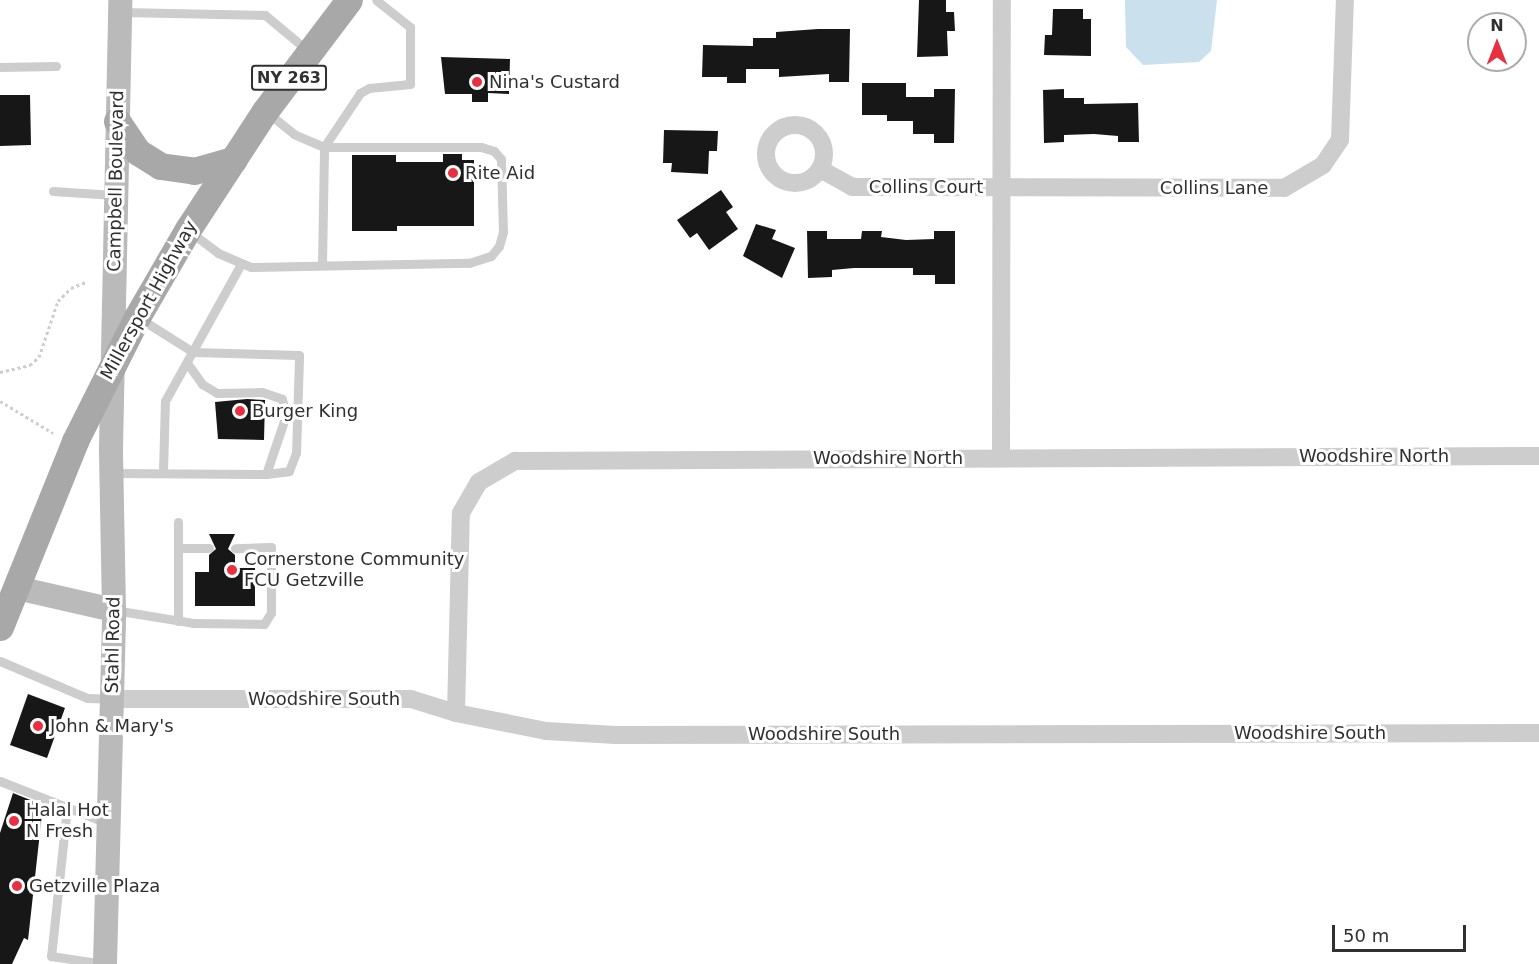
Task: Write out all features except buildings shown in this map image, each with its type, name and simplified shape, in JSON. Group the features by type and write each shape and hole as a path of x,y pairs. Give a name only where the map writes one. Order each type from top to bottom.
{"main road":[{"name":"Millersport Highway","path":"0,627 75,441 137,317 188,229 265,111 349,0"},
{"path":"117,121 138,152 160,166 194,171 233,160"}],"street":[{"path":"1001,457 1002,0"},
{"name":"Collins Lane","path":"1001,188 1284,188 1323,165 1340,140 1345,0"},
{"name":"Campbell Boulevard","path":"112,363 120,6"},
{"name":"Collins Court","path":"820,169 852,187 1001,188"},
{"name":"Stahl Road","path":"104,964 113,699 112,363"},
{"name":"Woodshire North","path":"456,713 461,513 479,482 498,468 535,459 1539,456"},
{"path":"17,588 114,610"},
{"name":"Woodshire South","path":"113,699 411,699 456,713 546,731 616,735 1539,733"}],"lane":[{"path":"322,266 324,147 360,93 369,88 410,84 410,27 376,0"},
{"path":"120,6 265,15 309,51"},
{"path":"0,67 56,66"},
{"path":"188,229 218,253 241,264 322,266 469,263 490,256 503,232 501,159 494,151 481,147 324,147 294,134 265,111"},
{"path":"53,191 115,195"},
{"path":"163,471 165,401 241,264"},
{"path":"111,473 163,471 266,474 289,471 296,453 299,355 193,352 137,317"},
{"path":"187,363 202,384 217,393 262,392 282,399 286,415 266,474"},
{"path":"178,522 178,621"},
{"path":"114,610 178,621 264,624 270,613 271,547 235,548"},
{"path":"178,548 209,548"},
{"path":"0,661 87,698 113,699"},
{"path":"0,781 109,824"},
{"path":"67,807 51,956 104,964"}],"path":[{"path":"0,372 30,365 39,357 58,301 71,288 86,282"},
{"path":"0,401 53,433"}],"water":[{"path":"1125,0 1217,0 1211,51 1199,62 1143,65 1126,47"}],"place":[{"name":"Nina's Custard","path":"477,82"},
{"name":"Rite Aid","path":"453,173"},
{"name":"Burger King","path":"240,411"},
{"name":"Cornerstone Community FCU Getzville","path":"232,570"},
{"name":"John & Mary's","path":"38,726"},
{"name":"Halal Hot N Fresh","path":"14,821"},
{"name":"Getzville Plaza","path":"17,886"}]}
